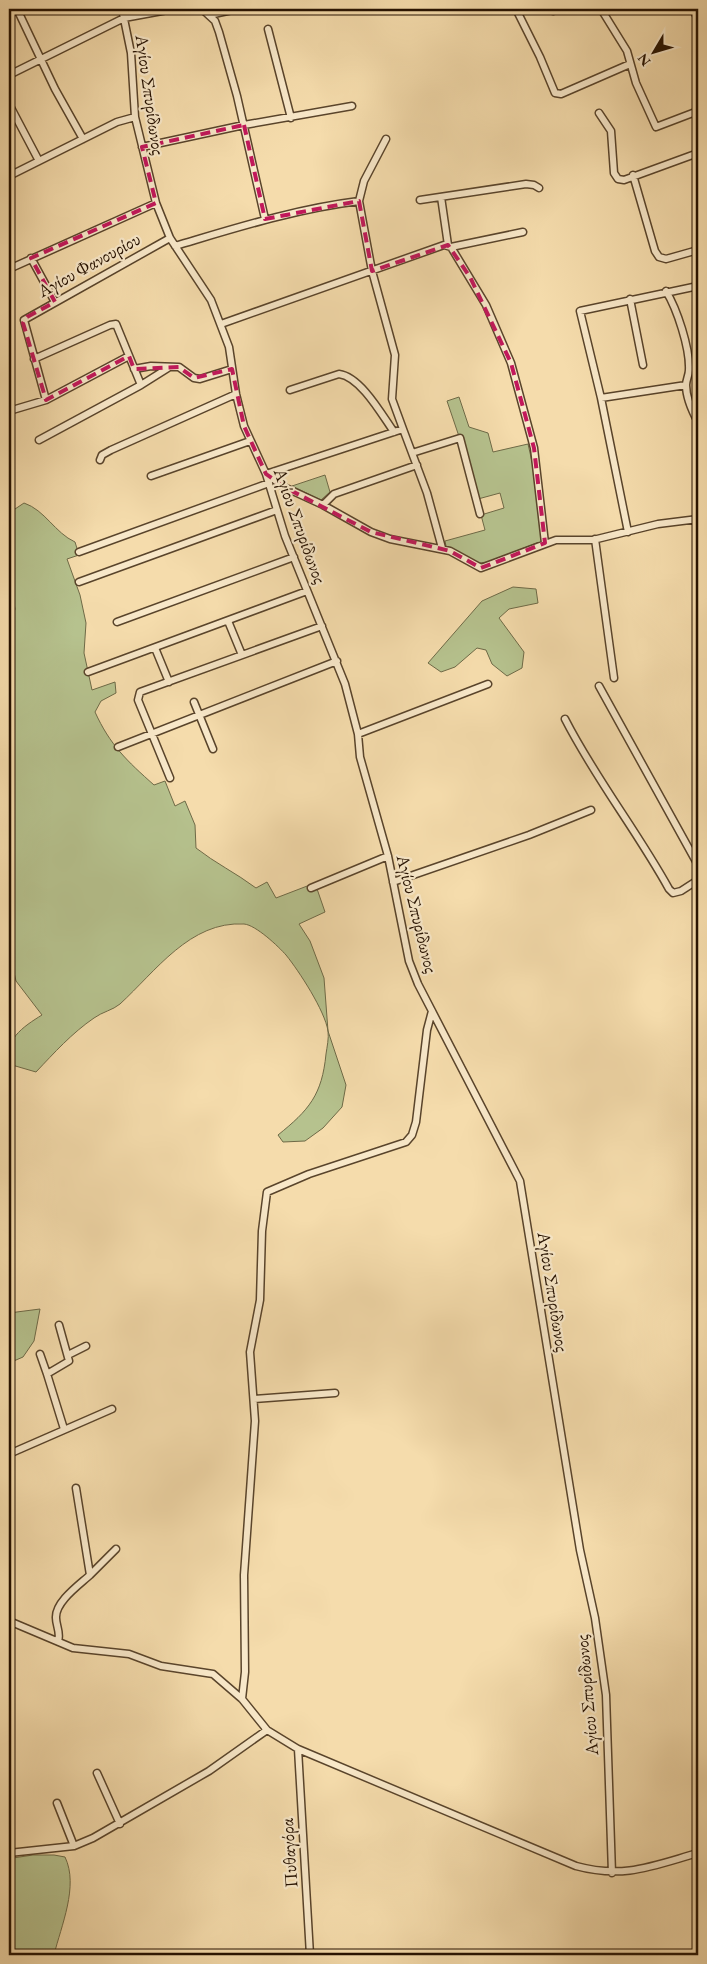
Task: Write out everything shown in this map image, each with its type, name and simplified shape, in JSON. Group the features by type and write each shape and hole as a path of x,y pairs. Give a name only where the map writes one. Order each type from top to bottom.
{"street":[{"path":"17,9 83,139"},
{"name":"Αγίου Σπυρίδωνος","path":"122,9 134,75 135,117 156,203 170,238 208,294 221,324 229,347 236,394 250,440 266,474 294,558 337,661 358,734 360,757 388,856 409,961 432,1011 520,1181 580,1550 595,1618 606,1695 612,1873"},
{"path":"9,75 124,18 173,9"},
{"path":"202,9 210,15 219,32 244,125 265,219"},
{"path":"210,15 237,9"},
{"path":"516,9 555,93 561,94 630,64"},
{"path":"601,9 627,50 630,64 656,127 698,111"},
{"path":"693,9 698,20"},
{"path":"268,30 291,118"},
{"path":"9,67 16,72"},
{"path":"9,104 39,161"},
{"path":"142,147 244,125 352,106"},
{"path":"599,113 611,131 614,173 618,179 624,180 698,153"},
{"path":"9,176 117,122 135,117"},
{"path":"386,139 364,181 359,201 372,271 395,355 392,399 434,513 442,548"},
{"path":"633,176 655,251 659,257 666,259 698,250"},
{"path":"420,200 526,184 534,184 540,188"},
{"path":"441,197 450,246 486,305 511,363 534,448 546,543"},
{"path":"175,246 265,219 320,206 359,201"},
{"path":"9,269 156,203"},
{"path":"221,324 450,246 523,232"},
{"name":"Αγίου Φανουρίου","path":"34,359 24,320 170,238"},
{"path":"31,258 55,302"},
{"path":"628,532 601,398 580,311 698,286"},
{"path":"666,292 674,304 687,352 689,369 686,385 693,412 698,422"},
{"path":"630,299 643,365"},
{"path":"46,400 34,359 110,324 116,324 141,385"},
{"path":"9,411 46,400 129,356"},
{"path":"134,369 151,366 168,368 179,366 194,378 200,379 232,369"},
{"path":"40,440 141,385 168,368"},
{"path":"290,390 339,374 346,375 370,398 394,432"},
{"path":"601,398 686,385"},
{"path":"100,460 102,455 111,450 236,394"},
{"path":"266,474 403,429"},
{"path":"412,452 460,438 480,514"},
{"path":"151,476 250,440"},
{"path":"323,505 334,494 417,465"},
{"path":"266,474 284,487 323,505 371,532 390,539 442,548 481,568 556,540 595,539 697,519 698,531"},
{"path":"79,552 269,483"},
{"path":"271,492 284,487"},
{"path":"79,582 277,510"},
{"path":"595,539 614,678"},
{"path":"117,622 294,558"},
{"path":"88,672 308,591"},
{"path":"228,621 242,655"},
{"path":"170,778 151,733 138,695 322,626"},
{"path":"155,648 169,682"},
{"path":"118,746 337,661"},
{"path":"358,734 488,684"},
{"path":"598,686 698,865"},
{"path":"194,702 213,749"},
{"path":"565,718 581,751 625,816 669,890 673,893 681,891 698,880"},
{"path":"393,882 529,835 591,810"},
{"path":"311,888 388,856"},
{"path":"242,1700 245,1680 244,1575 254,1448 254,1399 250,1352 260,1300 262,1231 267,1192 309,1174 406,1142 412,1135 416,1122 427,1030 432,1011"},
{"path":"47,1374 66,1365 69,1361 59,1325"},
{"path":"68,1355 86,1346"},
{"path":"40,1354 64,1429"},
{"path":"254,1399 336,1393"},
{"path":"9,1454 112,1409"},
{"path":"76,1488 90,1575"},
{"path":"58,1641 56,1611 116,1549"},
{"path":"9,1621 73,1648 129,1654 162,1666 213,1674 242,1700 267,1730 298,1749 576,1866 612,1873 638,1870 698,1852"},
{"path":"9,1853 74,1846 120,1824 209,1771 267,1730"},
{"name":"Πυθαγόρα","path":"298,1749 310,1955"},
{"path":"97,1773 120,1824"},
{"path":"58,1802 74,1846"}],"highlighted area":[{"path":"244,125 265,219 359,201 372,271 448,245 470,277 511,363 534,448 545,543 481,568 450,551 371,532 284,487 266,474 244,426 232,369 194,378 179,367 134,369 129,356 46,400 23,323 27,317 55,302 31,258 156,203 142,147"}],"green space":[{"path":"459,397 469,427 488,433 493,452 528,444 533,466 542,541 488,562 478,563 446,546 445,541 485,530 481,515 504,508 500,493 478,499 447,401"},
{"path":"325,475 330,492 321,500 292,486"},
{"path":"24,503 38,511 75,542 79,555 67,559 80,595 86,623 84,653 92,690 115,682 116,693 101,701 95,712 113,743 127,760 154,785 165,781 175,806 185,801 195,825 196,848 203,853 256,888 267,882 276,898 315,883 325,912 299,924 310,941 324,978 328,1031 322,1013 311,991 283,951 249,925 225,925 191,939 175,950 120,1004 97,1016 78,1030 36,1072 12,1065 9,1057 11,1042 21,1030 42,1015 16,981 9,951 9,629 15,609 9,575 9,510 12,511"},
{"path":"513,587 536,589 538,603 509,609 499,618 524,652 522,668 507,676 492,664 486,650 477,648 455,667 441,672 428,663 482,601"},
{"path":"328,1031 346,1085 342,1107 323,1128 305,1141 283,1142 278,1135 306,1109 317,1091 324,1068"},
{"path":"40,1309 34,1341 23,1357 9,1363 9,1313"},
{"path":"33,1855 65,1857 69,1868 70,1893 64,1919 54,1955 9,1955 9,1895 13,1880 13,1858"}]}
